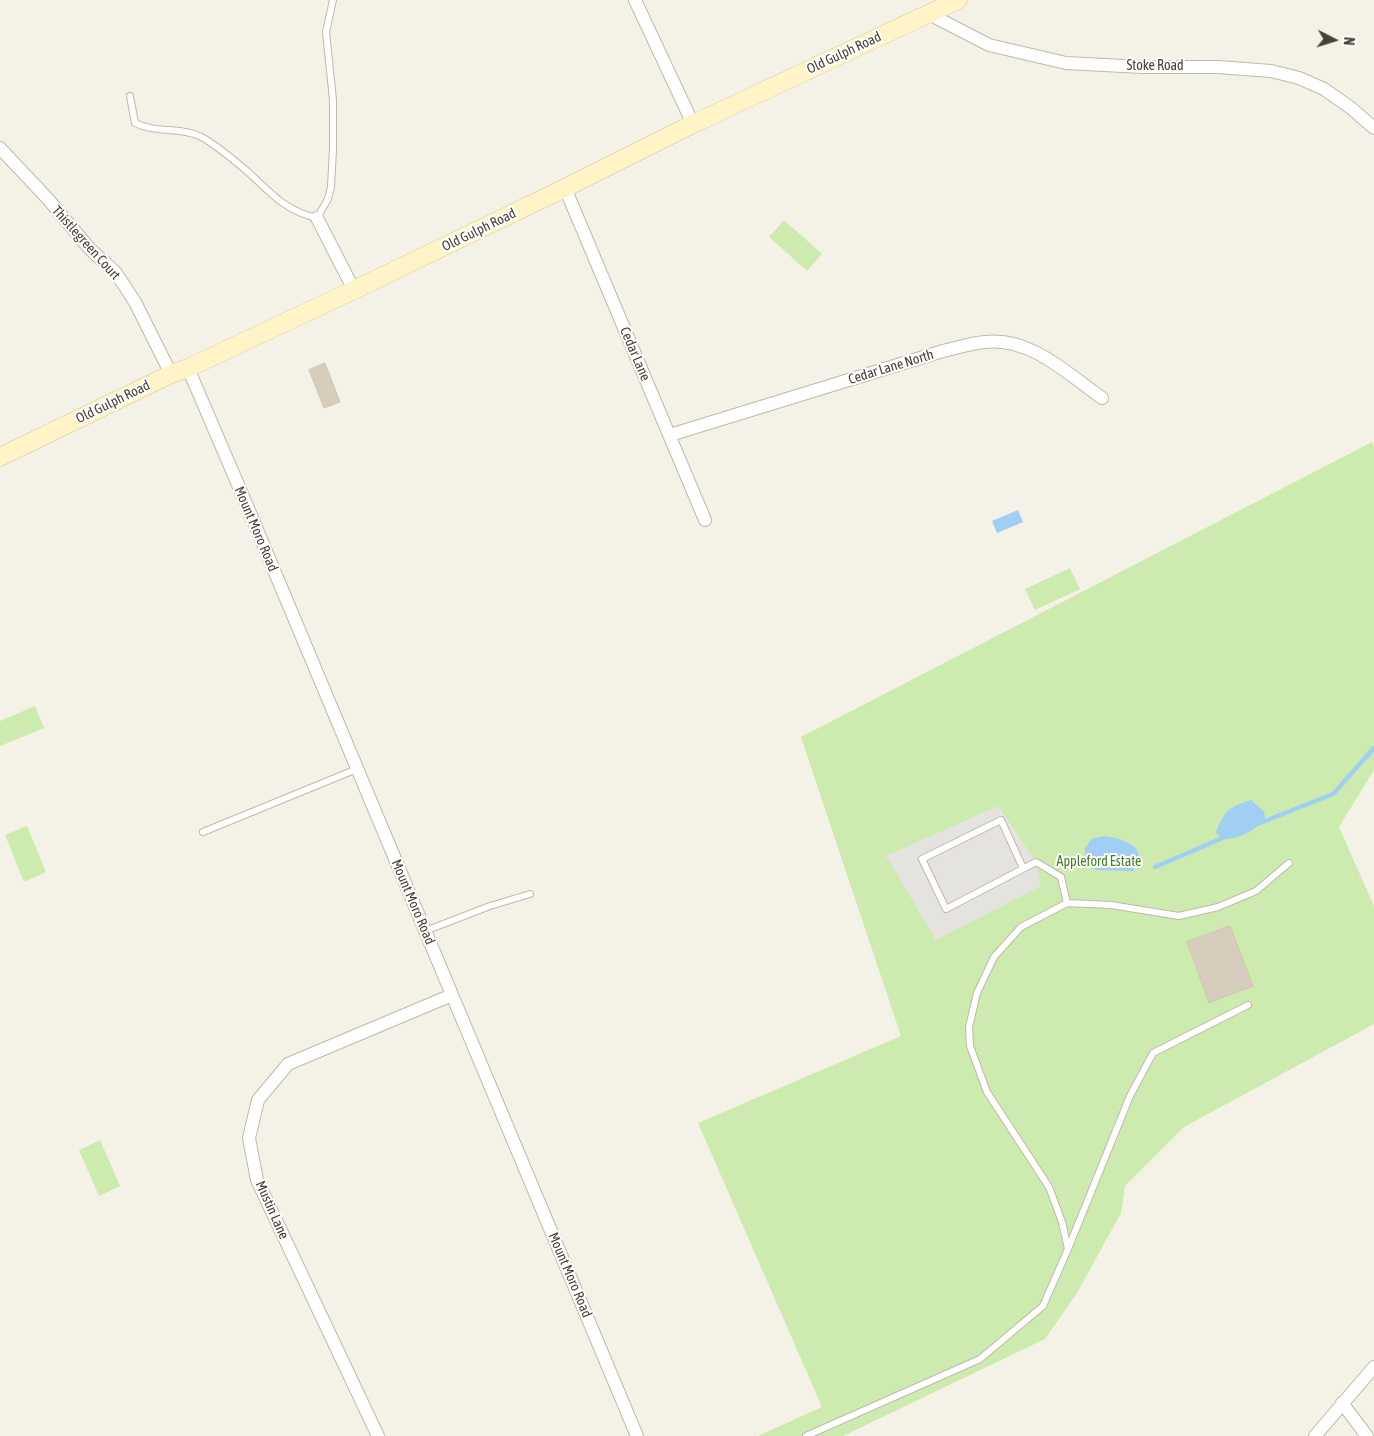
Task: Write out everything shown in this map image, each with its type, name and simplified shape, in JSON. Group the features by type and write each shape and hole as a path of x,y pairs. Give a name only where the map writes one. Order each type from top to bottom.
{"street":[{"path":"635,0 693,124"},
{"name":"Old Gulph Road","path":"0,457 354,290 693,124 958,0"},
{"name":"Stoke Road","path":"929,14 989,44 1066,63 1142,67 1218,67 1271,71 1299,78 1329,92 1374,128"},
{"name":"Thistlegreen Court","path":"0,148 48,199 90,249 116,273 180,372"},
{"name":"Cedar Lane","path":"565,188 705,520"},
{"path":"317,218 354,290"},
{"name":"Cedar Lane North","path":"670,435 943,351 986,341 1004,342 1025,348 1052,362 1102,398"},
{"name":"Mount Moro Road","path":"180,372 357,769 637,1436"},
{"name":"Mustin Lane","path":"378,1436 257,1180 249,1138 258,1100 288,1064 452,995"},
{"path":"1315,1436 1374,1367"},
{"path":"1342,1403 1367,1436"}],"lane":[{"path":"130,96 135,123 149,128 188,132 204,138 246,171 281,203 303,215 317,218 328,199 331,187 334,149 333,100 326,32 332,0"},
{"path":"203,832 357,769"},
{"path":"1023,868 1001,820 922,859 946,908 1036,862 1061,877 1067,903"},
{"path":"1068,1249 1062,1222 1049,1187 987,1092 970,1046 969,1027 977,993 994,957 1021,927 1067,903 1111,905 1179,916 1218,907 1256,891 1289,863"},
{"path":"425,931 495,904 530,894"},
{"path":"806,1436 980,1359 1043,1306 1130,1096 1153,1053 1248,1005"}],"green space":[{"path":"784,220 822,254 807,271 769,237"},
{"name":"Appleford Estate","path":"1372,442 1374,447 1374,770 1339,827 1374,906 1374,1024 1184,1127 1125,1186 1121,1213 1077,1293 1045,1339 843,1436 758,1436 822,1407 698,1123 901,1036 801,737"},
{"path":"1070,568 1080,589 1035,610 1025,589"},
{"path":"35,706 44,728 0,746 0,721"},
{"path":"27,826 46,872 24,882 5,835"},
{"path":"100,1140 120,1186 99,1196 79,1150"}],"shaded area":[{"path":"998,806 1036,862 1041,886 936,940 886,856"}],"water":[{"path":"1018,510 1023,522 997,533 992,521"},
{"path":"1251,800 1264,811 1265,819 1255,828 1240,836 1226,839 1220,837 1216,832 1225,814 1233,807"},
{"path":"1104,836 1123,840 1138,851 1137,865 1133,871 1096,870 1085,862 1085,849 1091,839"}],"building":[{"path":"325,363 340,402 324,408 309,370"},
{"path":"1230,926 1253,986 1209,1003 1187,942"}],"waterway":[{"path":"1260,823 1333,794 1374,748"},
{"path":"1155,867 1225,837"}]}
